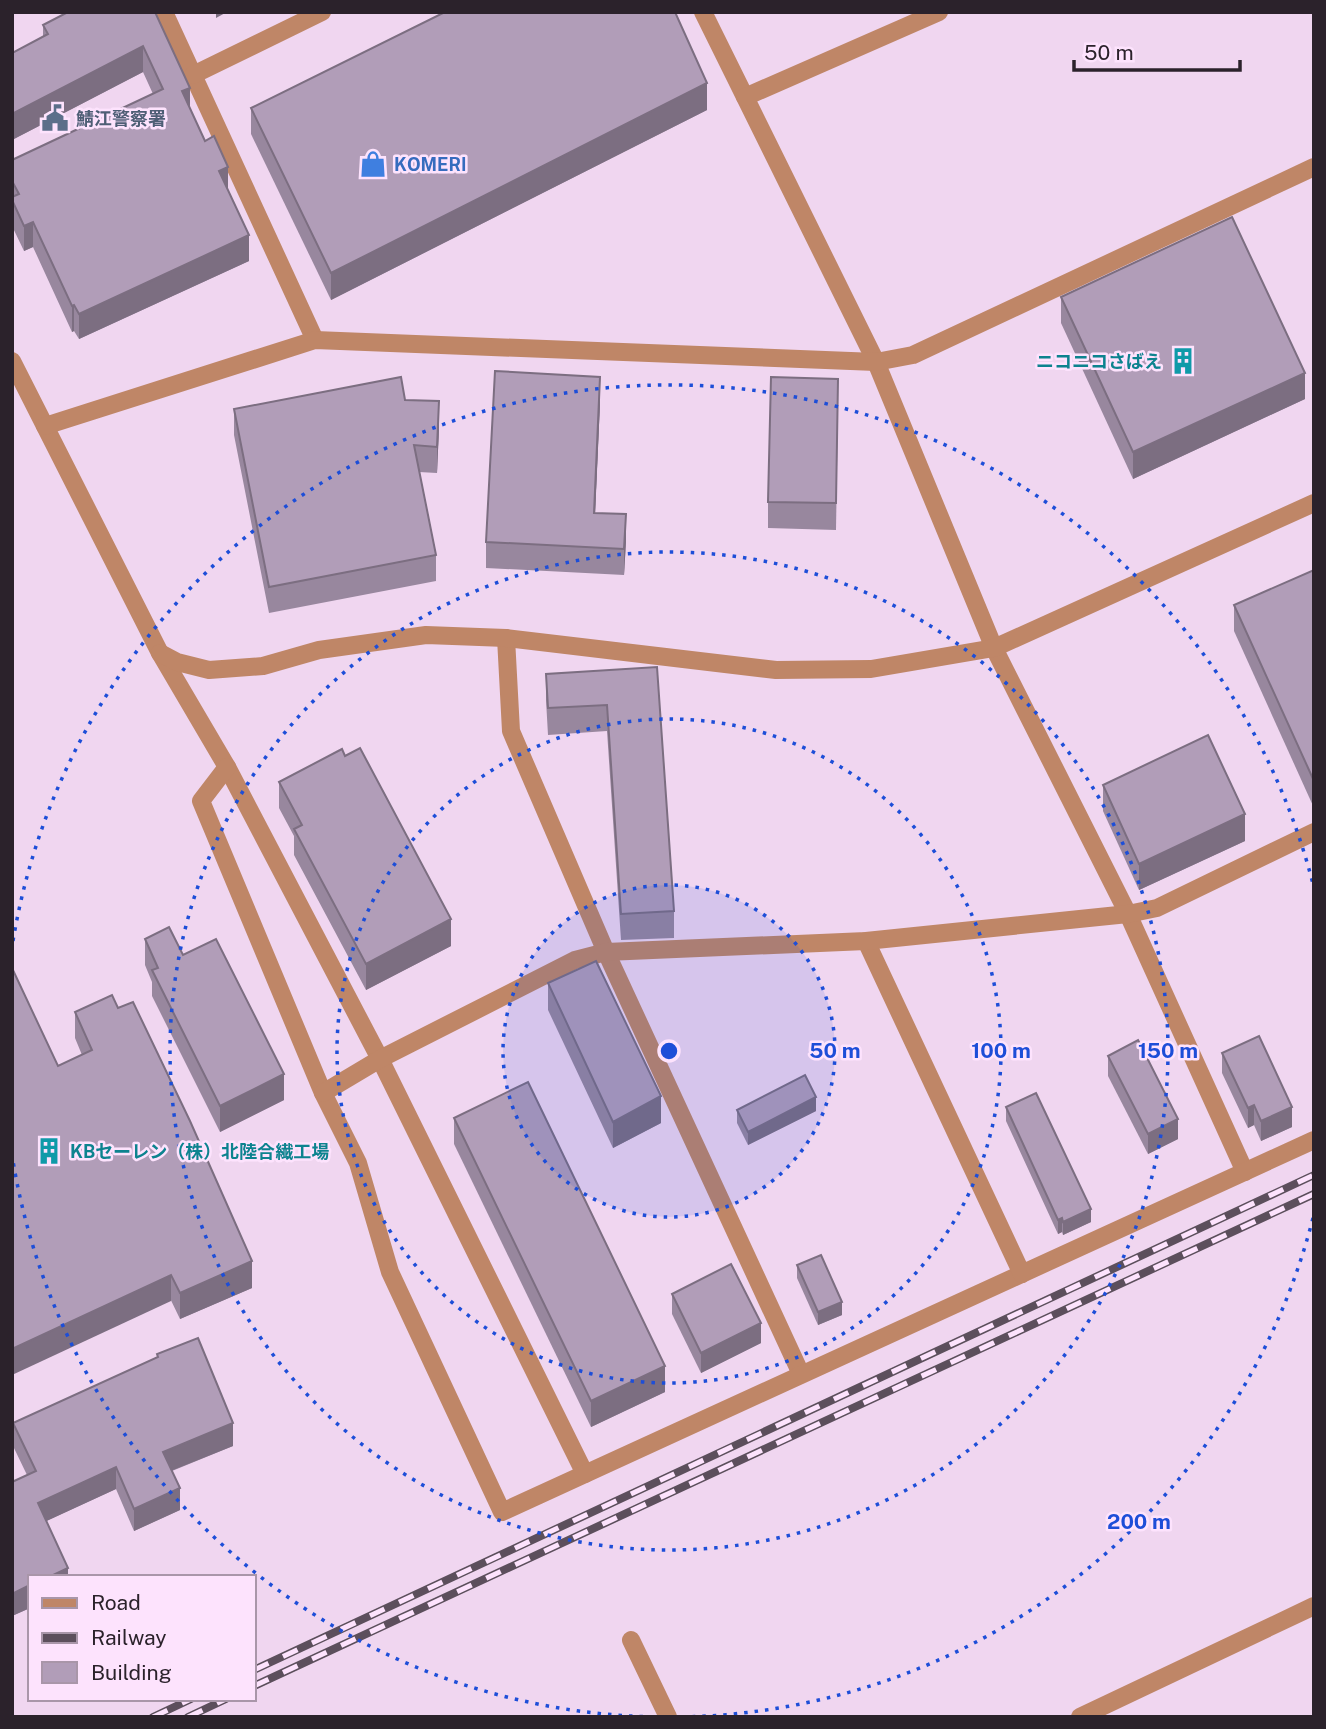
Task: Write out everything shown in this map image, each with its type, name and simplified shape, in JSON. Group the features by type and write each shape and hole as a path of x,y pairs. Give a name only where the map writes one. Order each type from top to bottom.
{"street":[{"path":"164,12 315,340"},
{"path":"193,75 322,12"},
{"path":"703,12 876,362 994,648 1128,914 1245,1172"},
{"path":"745,97 939,12"},
{"path":"45,426 315,340 876,362 913,355 1314,167"},
{"path":"12,361 160,653 227,767 380,1059 585,1474"},
{"path":"160,653 177,662 208,670 263,666 319,650 426,635 506,638 776,670 871,669 994,648 1314,503"},
{"path":"506,638 511,732 606,952 801,1374"},
{"path":"227,767 201,801 323,1093 358,1163 390,1272 502,1512 1314,1140"},
{"path":"323,1093 380,1059 575,960 606,952 866,941 1128,914 1157,908 1314,832"},
{"path":"866,941 1022,1274"},
{"path":"1080,1717 1314,1606"},
{"path":"631,1640 668,1717"}],"building":[{"path":"68,12 155,12 190,88 182,91 205,141 214,136 228,167 219,171 249,235 79,314 74,305 72,306 33,222 24,226 12,200 12,197 19,194 12,181 12,160 163,89 143,46 12,114 12,53 48,34 43,25"},
{"path":"445,12 675,12 707,83 331,273 251,108"},
{"name":"ニコニコさばえ","path":"1232,217 1305,373 1133,452 1061,297"},
{"path":"495,371 600,377 594,513 626,514 624,549 486,542"},
{"path":"401,377 405,400 439,401 437,447 414,445 436,555 269,587 234,409"},
{"path":"771,377 838,379 836,503 768,502"},
{"path":"1314,570 1314,781 1234,605"},
{"path":"657,667 674,911 621,914 607,705 548,708 546,674"},
{"path":"1208,735 1245,814 1139,864 1103,785"},
{"path":"360,748 451,919 366,964 294,829 302,825 279,782 342,749 345,756"},
{"path":"169,927 183,955 216,939 284,1074 220,1106 152,970 158,968 145,939"},
{"path":"596,961 661,1096 613,1122 548,983"},
{"path":"12,968 58,1066 92,1050 75,1012 112,995 118,1008 133,1002 190,1121 252,1261 180,1293 171,1275 12,1349"},
{"path":"1259,1036 1292,1107 1261,1121 1254,1105 1248,1108 1222,1053"},
{"path":"1138,1040 1178,1119 1148,1134 1108,1056"},
{"path":"805,1075 816,1097 748,1132 737,1110"},
{"path":"528,1082 665,1366 591,1401 454,1118"},
{"path":"1036,1093 1091,1209 1063,1222 1062,1218 1058,1220 1006,1107"},
{"path":"821,1255 842,1302 818,1312 797,1265"},
{"path":"731,1264 761,1323 701,1353 672,1294"},
{"path":"198,1338 233,1423 163,1452 180,1488 134,1509 116,1467 38,1503 68,1568 53,1575 28,1575 28,1586 12,1594 12,1482 36,1471 13,1423 158,1357 157,1354"}],"railway":[{"path":"256,1669 1314,1175"},
{"path":"256,1685 1314,1194"},
{"path":"153,1717 187,1701"},
{"path":"188,1717 222,1701"}],"place":[{"name":"鯖江警察署","path":"55,118"},
{"name":"KOMERI","path":"373,164"},
{"name":"ニコニコさばえ","path":"1183,361"},
{"name":"KBセーレン（株）北陸合繊工場","path":"49,1151"}]}
